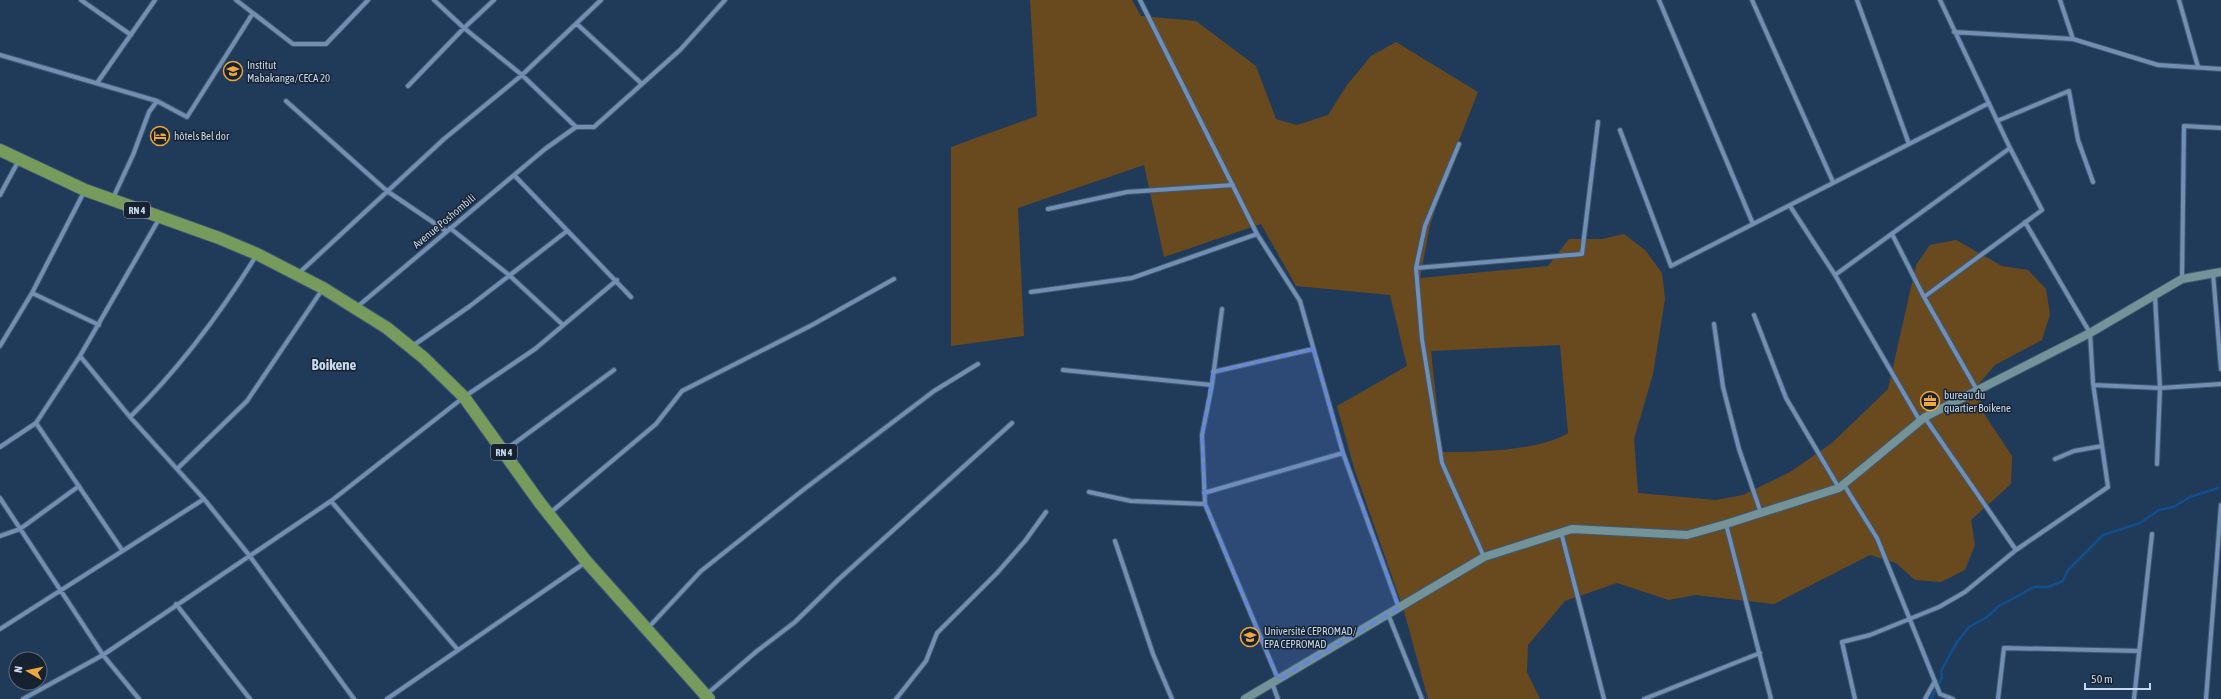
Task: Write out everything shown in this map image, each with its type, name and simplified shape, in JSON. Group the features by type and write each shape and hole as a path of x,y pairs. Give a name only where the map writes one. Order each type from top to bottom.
{"highway":[{"name":"RN 4","path":"0,150 85,190 218,238 257,254 323,288 387,328 411,347 464,397 548,514 586,561 645,630 707,697"}],"street":[{"path":"81,0 131,35"},
{"path":"97,84 155,0"},
{"path":"236,0 293,44 326,44 368,0"},
{"path":"434,0 464,28 522,75 576,127 594,127 680,50 725,0"},
{"path":"408,86 464,28 494,0"},
{"path":"298,275 386,191 444,139 522,75 601,0"},
{"path":"1140,0 1257,234 1300,301 1343,453 1399,608"},
{"path":"1659,0 1753,224"},
{"path":"1752,0 1833,182"},
{"path":"1857,0 1909,144"},
{"path":"1924,297 2042,210 2010,148 1940,0"},
{"path":"2060,0 2073,39"},
{"path":"2178,0 2198,67"},
{"path":"0,55 157,101 187,118 253,13"},
{"path":"577,24 642,84"},
{"path":"1954,32 2073,39 2158,65 2221,69"},
{"path":"1997,121 2069,91 2078,140 2093,182"},
{"path":"112,200 133,155 149,112 157,101"},
{"path":"286,101 386,191 448,229 509,275 563,325"},
{"path":"1620,130 1671,266 1989,103"},
{"path":"1416,268 1582,254 1598,122"},
{"path":"2182,279 2184,126 2221,128"},
{"name":"Avenue Poshombili","path":"355,308 448,229 515,176 545,149 576,127"},
{"path":"1459,144 1425,226 1416,268 1422,339 1442,463 1484,557"},
{"path":"1835,275 2010,148"},
{"path":"0,196 19,160"},
{"path":"515,176 567,231 617,280 631,297"},
{"path":"1048,210 1127,192 1233,185"},
{"path":"0,346 32,293 85,190"},
{"path":"1790,206 1835,275 1922,419 2016,550"},
{"path":"0,447 36,423 99,325 160,218"},
{"path":"1855,699 1842,642 1870,635 1911,617 1939,607 1965,592 2016,550 2108,487 2094,385 2090,333 2025,222"},
{"path":"411,347 567,231"},
{"path":"1031,292 1132,278 1257,234"},
{"path":"1892,234 1924,297 1977,390"},
{"path":"130,417 160,388 226,305 257,254"},
{"path":"1245,699 1484,557 1572,529 1687,535 1761,514 1841,486 1922,419 2090,333 2182,279 2217,272 2221,369"},
{"path":"548,514 656,424 682,391 812,325 894,279"},
{"path":"23,699 33,697 103,655 176,604 331,501 464,397 535,349 617,280"},
{"path":"177,470 247,401 323,288"},
{"path":"32,293 99,325"},
{"path":"2155,296 2160,388 2157,464"},
{"path":"1222,309 1212,385 1202,435 1205,504 1275,681 1278,699"},
{"path":"1754,315 1786,398 1841,486 1877,538 1911,617 1939,688 1940,697 1953,699"},
{"path":"1714,324 1723,387 1739,449 1761,514"},
{"path":"1213,372 1313,349"},
{"path":"80,356 130,417 204,499 249,556 354,699"},
{"path":"645,630 701,571 803,490 934,391 978,364"},
{"path":"503,451 614,370"},
{"path":"1063,370 1212,385"},
{"path":"2094,385 2160,388 2221,384"},
{"path":"36,423 122,550"},
{"path":"707,697 757,651 796,622 839,579 1012,423"},
{"path":"2055,459 2074,451 2102,446"},
{"path":"1204,493 1343,453"},
{"path":"0,536 20,529 79,486"},
{"path":"1089,492 1131,501 1205,504"},
{"path":"0,498 103,655 139,699"},
{"path":"0,629 204,499"},
{"path":"331,501 458,650"},
{"path":"2206,699 2221,505"},
{"path":"896,699 926,661 937,633 997,573 1025,541 1046,512"},
{"path":"1726,524 1771,699"},
{"path":"1561,532 1604,699"},
{"path":"2134,699 2152,534"},
{"path":"1115,541 1153,654 1172,699"},
{"path":"387,699 586,561"},
{"path":"2215,572 2221,572"},
{"path":"176,604 250,699"},
{"path":"1388,614 1422,699"},
{"path":"1998,699 2004,648 2139,651"},
{"path":"1644,699 1760,653"},
{"path":"1925,699 1936,682"}],"highlighted area":[{"path":"1313,349 1343,453 1399,608 1278,680 1205,504 1202,435 1213,372"}],"shaded area":[{"path":"1030,0 1132,0 1141,16 1196,21 1256,66 1276,119 1297,125 1328,115 1347,85 1371,56 1396,42 1478,92 1456,148 1430,225 1420,278 1548,266 1569,239 1602,239 1624,234 1645,250 1662,273 1665,299 1653,374 1634,439 1638,493 1716,500 1743,495 1790,472 1832,443 1888,389 1916,265 1930,245 1956,240 2002,266 2028,270 2046,289 2050,314 2042,340 1995,365 1977,386 1983,412 2012,456 2011,484 1971,520 1975,545 1965,570 1941,582 1915,580 1896,563 1870,555 1774,604 1695,595 1669,600 1617,583 1565,601 1528,645 1527,672 1540,699 1428,699 1404,611 1354,468 1337,406 1407,366 1390,295 1296,286 1261,224 1164,257 1144,165 1018,208 1024,336 951,346 951,147 1037,116","holes":["1560,345 1568,433 1541,444 1525,447 1490,451 1442,452 1431,351"]}],"waterway":[{"path":"1931,699 1942,678 1941,671 1957,642 1969,627 1987,617 1999,606 2034,587 2048,587 2063,581 2068,570 2103,535 2140,523 2159,510 2173,507 2190,497 2218,488"}],"place":[{"name":"Institut Mabakanga/CECA 20","path":"233,71"},
{"name":"hôtels Bel dor","path":"160,136"},
{"name":"bureau du quartier Boikene","path":"1930,401"},
{"name":"Université CEPROMAD/ EPA CEPROMAD","path":"1250,637"}],"district":[{"name":"Boikene","path":"334,364"}]}
